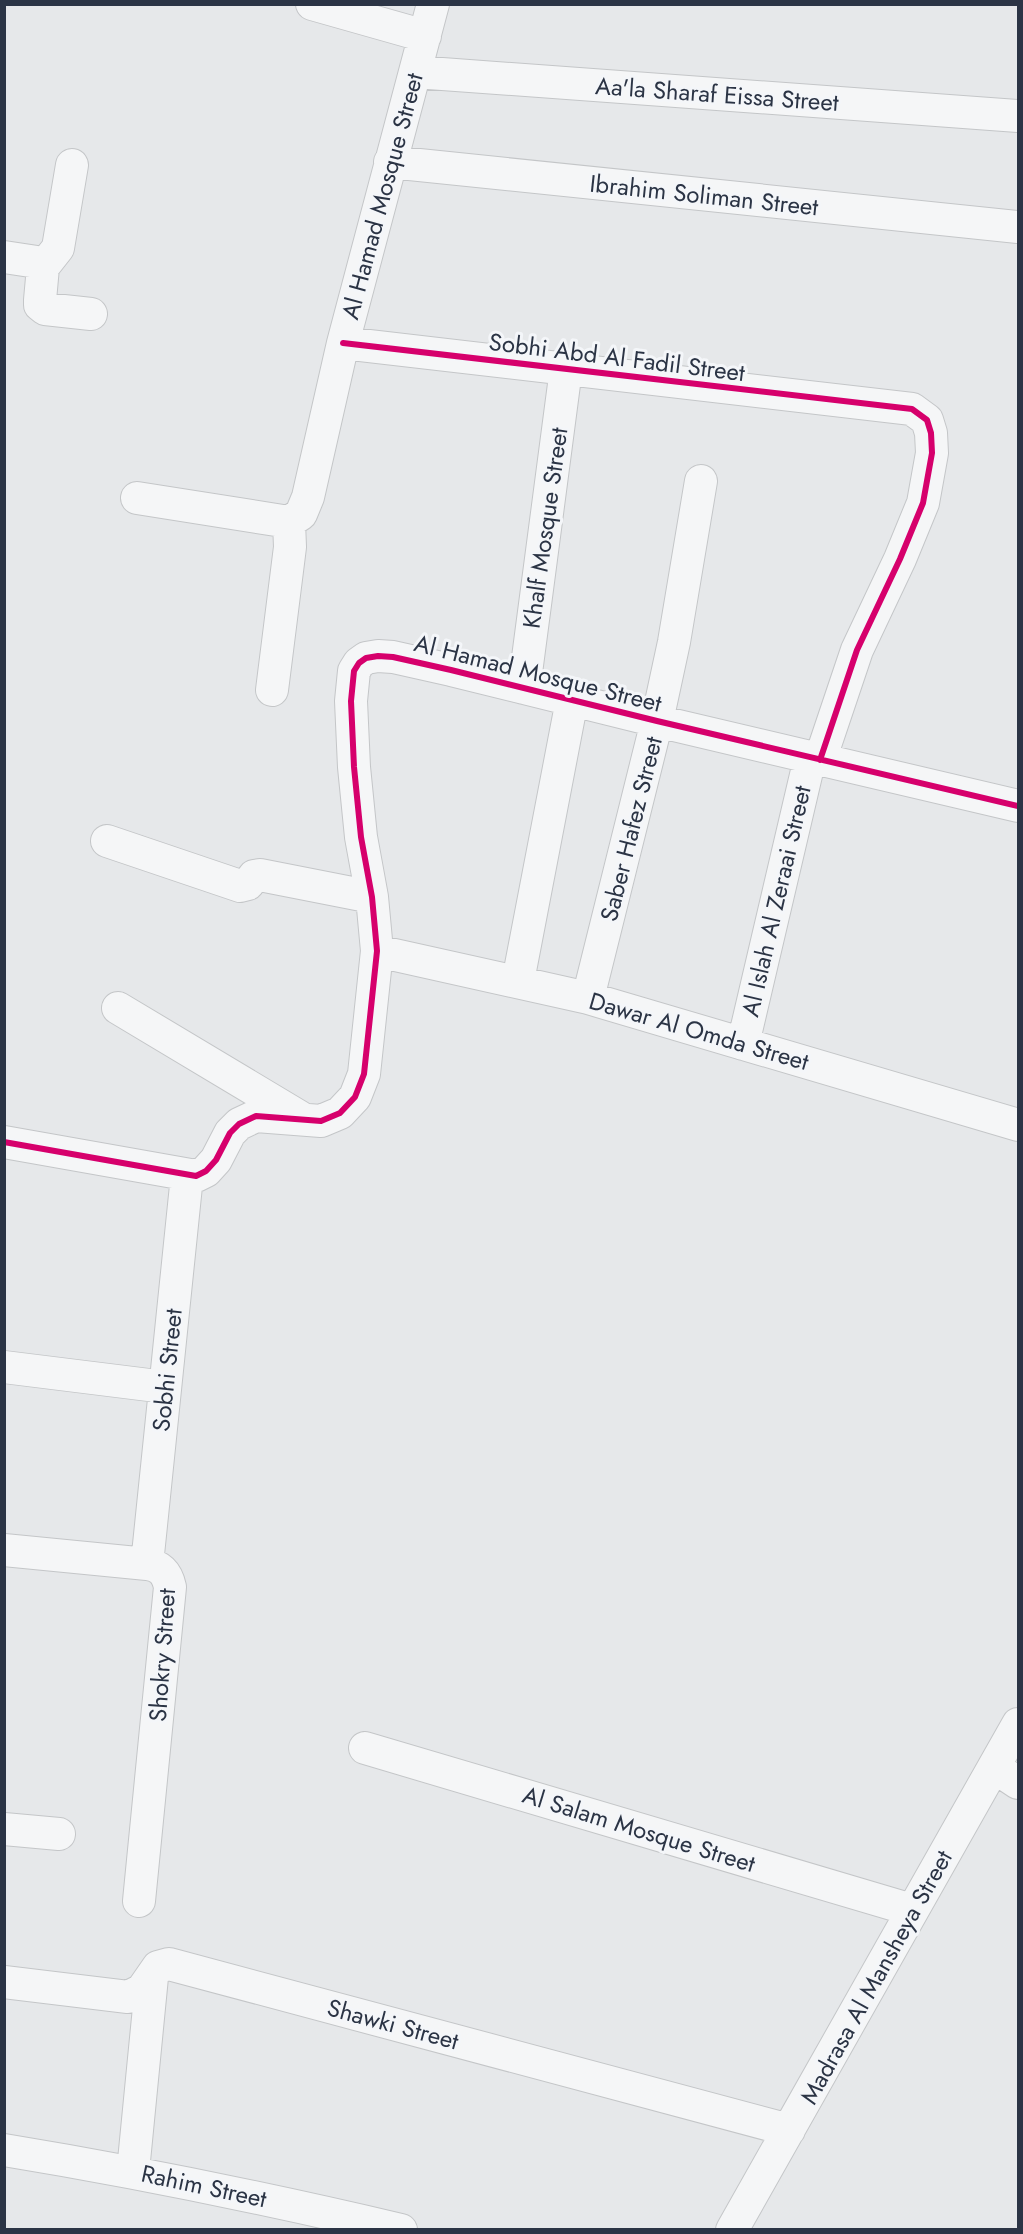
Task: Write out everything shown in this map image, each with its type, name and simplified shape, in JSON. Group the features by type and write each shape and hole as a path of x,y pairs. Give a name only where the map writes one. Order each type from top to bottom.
{"street":[{"path":"312,4 425,36"},
{"name":"Al Hamad Mosque Street","path":"290,522 301,514 305,507 343,343 433,4"},
{"name":"Aa'la Sharaf Eissa Street","path":"415,72 1018,116"},
{"name":"Ibrahim Soliman Street","path":"390,162 1018,227"},
{"path":"72,165 58,248 43,267 40,300 42,307 47,310 91,314"},
{"path":"4,257 37,262 43,267"},
{"name":"Sobhi Abd Al Fadil Street","path":"343,343 912,409 927,420 931,433 932,453 922,503 900,559 857,650 815,759"},
{"name":"Khalf Mosque Street","path":"524,688 566,369"},
{"name":"Saber Hafez Street","path":"588,998 657,721 676,630 701,481"},
{"path":"137,498 290,522 290,547 272,690"},
{"name":"Al Hamad Mosque Street","path":"187,1176 196,1176 206,1171 216,1160 230,1133 239,1124 256,1116 321,1121 340,1113 355,1097 364,1074 376,951 372,897 361,837 354,767 352,678 359,663 366,658 393,657 1018,806"},
{"path":"518,981 572,700"},
{"name":"Al Islah Al Zeraai Street","path":"743,1044 815,759"},
{"path":"107,841 240,886 248,884 254,876 260,875 372,897"},
{"name":"Dawar Al Omda Street","path":"376,951 588,998 1018,1125"},
{"path":"118,1008 306,1120"},
{"path":"4,1142 187,1176"},
{"name":"Sobhi Street","path":"147,1564 187,1176"},
{"path":"4,1367 165,1387"},
{"name":"Shokry Street","path":"4,1550 155,1565 168,1577 170,1587 140,1901"},
{"name":"Madrasa Al Mansheya Street","path":"732,2229 912,1910 1006,1775 1018,1724"},
{"name":"Al Salam Mosque Street","path":"365,1748 912,1910"},
{"path":"4,1829 59,1834"},
{"name":"Shawki Street","path":"4,1983 128,1997 142,1990 158,1967 169,1964 789,2130"},
{"path":"133,2171 152,1977"},
{"name":"Rahim Street","path":"4,2150 133,2171 401,2229"}],"cycle path":[{"path":"343,343 912,409 927,420 931,433 932,453 923,503 900,559 857,650 820,760"},
{"path":"4,1142 196,1176 206,1171 216,1160 230,1133 239,1124 256,1116 321,1121 340,1113 355,1097 364,1074 377,951 372,897 361,837 354,767 351,701 354,671 366,658 393,657 451,670 1018,806"}]}
